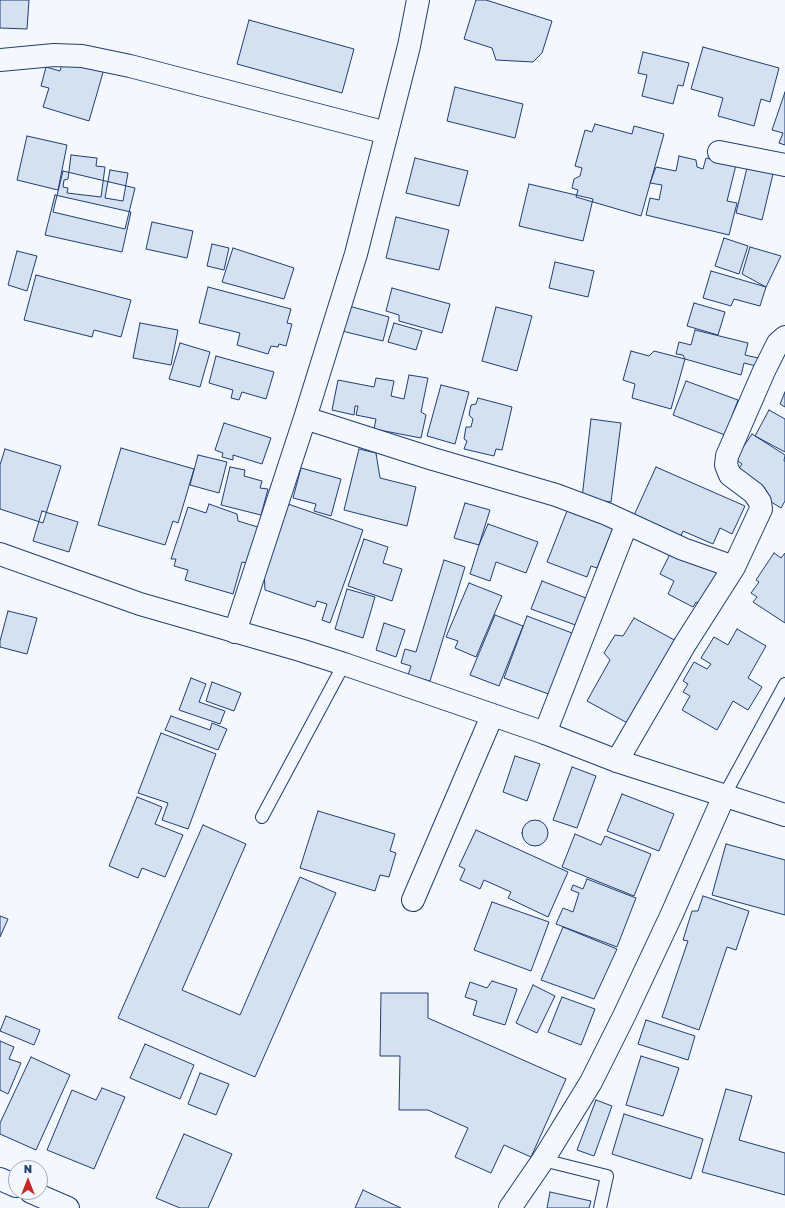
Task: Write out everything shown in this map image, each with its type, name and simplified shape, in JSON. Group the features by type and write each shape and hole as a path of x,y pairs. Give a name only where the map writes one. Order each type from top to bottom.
{"street":[{"path":"235,632 305,418 356,254 409,46 418,0"},
{"path":"0,60 54,54 82,56 130,66 387,133"},
{"path":"719,152 785,165"},
{"path":"617,761 681,650 734,567 761,509 760,502 754,493 730,475 726,465 727,456 764,371 778,343 785,337"},
{"path":"305,418 433,459 556,495 607,514 683,549 734,567"},
{"path":"545,733 627,523"},
{"path":"0,554 140,604 344,664 545,733 617,761 785,815"},
{"path":"414,900 492,716"},
{"path":"510,1208 543,1160 591,1082 671,916 724,796"},
{"path":"48,1199 68,1208"}],"lane":[{"path":"262,817 344,664"},
{"path":"724,796 785,684"},
{"path":"543,1160 607,1176 600,1208"}],"building":[{"path":"0,0 29,0 27,29 0,28"},
{"path":"476,0 486,0 552,21 542,53 533,62 496,60 492,48 464,39"},
{"path":"249,20 354,49 342,93 237,64"},
{"path":"703,47 779,68 770,102 761,99 754,126 718,116 723,98 691,89"},
{"path":"643,52 689,63 683,86 678,85 673,104 642,96 647,75 638,73"},
{"path":"64,57 104,69 89,121 43,107 49,88 41,86 46,67 60,71"},
{"path":"455,87 523,104 515,138 447,121"},
{"path":"785,92 785,145 779,143 783,133 772,130"},
{"path":"595,124 632,134 634,126 664,134 641,216 576,197 578,190 572,188 574,179 580,176 582,168 575,166 585,130 592,132"},
{"path":"27,136 67,145 58,190 17,180"},
{"path":"71,155 97,158 96,166 105,167 101,197 67,193 68,188 63,187 64,180 68,179"},
{"path":"679,156 696,160 697,167 703,169 706,158 736,165 727,201 737,203 729,235 646,215 650,198 659,200 662,185 650,183 656,167 676,171"},
{"path":"415,158 468,171 459,206 406,193"},
{"path":"747,168 773,174 762,220 736,213"},
{"path":"110,170 128,173 123,201 105,198"},
{"path":"63,171 135,188 125,229 53,212"},
{"path":"529,184 593,199 583,241 519,226"},
{"path":"55,195 131,212 122,252 45,235"},
{"path":"396,217 449,230 439,270 386,258"},
{"path":"152,222 193,231 187,258 146,249"},
{"path":"724,238 748,246 739,274 715,266"},
{"path":"212,244 229,248 224,270 207,266"},
{"path":"750,247 781,256 766,287 742,274"},
{"path":"233,248 294,268 284,299 222,282"},
{"path":"17,251 37,256 27,291 8,285"},
{"path":"555,262 594,271 588,297 549,288"},
{"path":"711,271 766,287 760,306 734,299 731,306 703,298"},
{"path":"36,275 131,300 121,337 94,330 92,337 24,320"},
{"path":"208,287 291,309 287,323 292,324 286,346 279,344 278,347 271,346 268,354 237,345 240,333 199,323"},
{"path":"392,288 450,304 442,333 399,321 399,315 386,311"},
{"path":"694,303 725,312 718,335 687,326"},
{"path":"349,306 389,317 383,341 342,331"},
{"path":"496,307 532,316 517,371 482,361"},
{"path":"140,323 178,330 171,365 133,358"},
{"path":"394,323 422,331 416,350 388,342"},
{"path":"695,330 748,343 745,355 758,358 756,366 744,363 741,375 685,359 683,355 676,354 679,342 691,345"},
{"path":"180,343 210,352 200,387 169,379"},
{"path":"631,351 649,356 654,351 685,359 671,409 632,398 635,384 623,380"},
{"path":"216,356 274,372 266,399 242,392 239,400 231,398 233,390 209,383"},
{"path":"409,375 428,378 421,412 426,415 421,438 374,429 376,419 356,415 358,406 355,406 354,415 332,410 338,380 374,387 376,378 394,381 391,396 404,399"},
{"path":"686,381 738,400 725,435 673,415"},
{"path":"441,385 469,392 455,444 427,436"},
{"path":"785,392 785,407 780,404"},
{"path":"478,398 512,407 502,450 496,449 494,456 464,449 467,441 464,439 466,427 471,427 473,419 469,415 471,405 476,404"},
{"path":"769,410 785,419 785,452 755,436"},
{"path":"591,419 621,423 611,502 582,498"},
{"path":"224,423 271,438 262,464 233,455 233,460 222,457 223,453 215,450"},
{"path":"752,434 785,455 785,501 781,508 760,495 765,488 738,470 742,464 735,459"},
{"path":"121,448 194,469 178,523 173,521 165,545 98,525"},
{"path":"5,449 61,466 43,523 0,509 0,465"},
{"path":"359,449 376,453 380,478 416,487 407,526 344,510"},
{"path":"198,455 227,462 219,493 190,485"},
{"path":"230,467 245,470 244,476 262,481 260,488 268,489 261,515 221,505"},
{"path":"656,467 745,506 732,534 720,528 713,544 683,531 677,545 630,524"},
{"path":"301,468 341,479 331,516 314,511 316,504 293,498"},
{"path":"465,503 490,510 479,545 454,538"},
{"path":"209,504 237,514 238,521 261,528 251,564 242,562 233,594 185,580 188,570 174,566 176,559 171,559 188,507 206,513"},
{"path":"288,504 363,530 330,623 322,620 327,604 317,601 315,607 265,590 264,572"},
{"path":"42,511 78,522 69,552 33,541"},
{"path":"567,511 613,528 597,568 591,566 587,577 547,562"},
{"path":"488,524 538,542 526,573 496,562 490,581 470,574 479,545"},
{"path":"364,539 388,547 383,563 402,569 392,601 348,586"},
{"path":"774,553 781,558 785,553 785,623 753,602 757,597 751,593 759,582 756,580"},
{"path":"670,554 722,571 704,606 696,602 693,607 668,594 674,581 660,574"},
{"path":"444,560 465,567 430,681 408,675 411,666 401,663 405,649 416,652"},
{"path":"542,581 591,600 581,627 531,609"},
{"path":"469,583 502,596 476,657 455,648 458,641 446,637"},
{"path":"347,589 375,597 363,638 335,629"},
{"path":"8,611 37,618 27,654 0,647 0,641"},
{"path":"495,615 523,626 499,686 470,675"},
{"path":"527,616 580,636 557,697 504,678"},
{"path":"634,618 678,642 633,726 587,701 610,660 604,653 615,635 623,636"},
{"path":"384,623 405,630 396,657 376,650"},
{"path":"737,629 766,646 748,678 762,687 748,710 733,701 717,730 682,710 690,696 683,692 688,684 683,681 694,662 707,669 711,664 701,658 714,637 728,645"},
{"path":"191,678 206,684 199,702 225,711 220,724 179,710"},
{"path":"212,682 241,693 234,711 206,701"},
{"path":"171,716 210,730 212,723 227,729 218,750 165,730"},
{"path":"161,733 216,754 188,829 162,820 168,803 138,793"},
{"path":"515,756 540,764 527,801 503,792"},
{"path":"572,767 596,776 577,828 553,820"},
{"path":"622,794 674,814 659,851 607,831"},
{"path":"137,797 162,807 155,824 183,835 165,877 142,868 138,878 109,866"},
{"path":"318,811 395,834 390,851 396,853 389,877 380,875 375,891 300,868"},
{"path":"535,820 544,824 548,833 544,842 535,846 526,842 522,833 526,824"},
{"path":"203,825 246,844 182,990 240,1015 300,877 336,893 255,1077 118,1018"},
{"path":"476,830 568,872 548,917 508,898 511,892 484,880 480,889 460,880 465,869 459,866"},
{"path":"575,834 601,845 605,836 651,854 634,896 562,867"},
{"path":"726,844 785,860 785,915 712,895"},
{"path":"587,879 636,898 617,947 556,924 563,908 573,912 579,893 571,890 573,885 583,889"},
{"path":"703,896 749,911 736,950 727,947 699,1030 662,1017 688,941 683,940 692,911 698,911"},
{"path":"492,902 549,922 531,971 474,950"},
{"path":"0,916 8,919 0,937"},
{"path":"563,927 617,949 594,999 541,980"},
{"path":"492,981 517,989 505,1025 473,1015 477,1001 465,997 470,982 487,988"},
{"path":"533,985 555,996 537,1033 516,1023"},
{"path":"381,993 428,993 428,1018 566,1079 531,1157 504,1145 491,1173 455,1157 468,1128 428,1110 399,1110 400,1056 380,1056"},
{"path":"562,997 595,1009 581,1045 548,1032"},
{"path":"6,1016 40,1030 34,1045 0,1031"},
{"path":"646,1020 695,1036 688,1060 638,1044"},
{"path":"0,1041 14,1047 9,1059 21,1063 8,1094 0,1090"},
{"path":"145,1044 194,1065 180,1099 130,1078"},
{"path":"641,1056 679,1068 663,1116 626,1105"},
{"path":"31,1057 70,1075 36,1150 0,1134 0,1123"},
{"path":"200,1073 229,1084 216,1115 188,1104"},
{"path":"102,1088 125,1097 94,1169 47,1150 72,1090 96,1100"},
{"path":"726,1089 752,1096 739,1140 785,1153 785,1195 702,1172"},
{"path":"596,1100 612,1106 594,1156 577,1150"},
{"path":"624,1114 703,1139 691,1179 612,1154"},
{"path":"184,1134 232,1154 208,1208 180,1208 156,1198"},
{"path":"363,1190 401,1208 355,1208"},
{"path":"550,1192 591,1201 589,1208 547,1208"}]}
